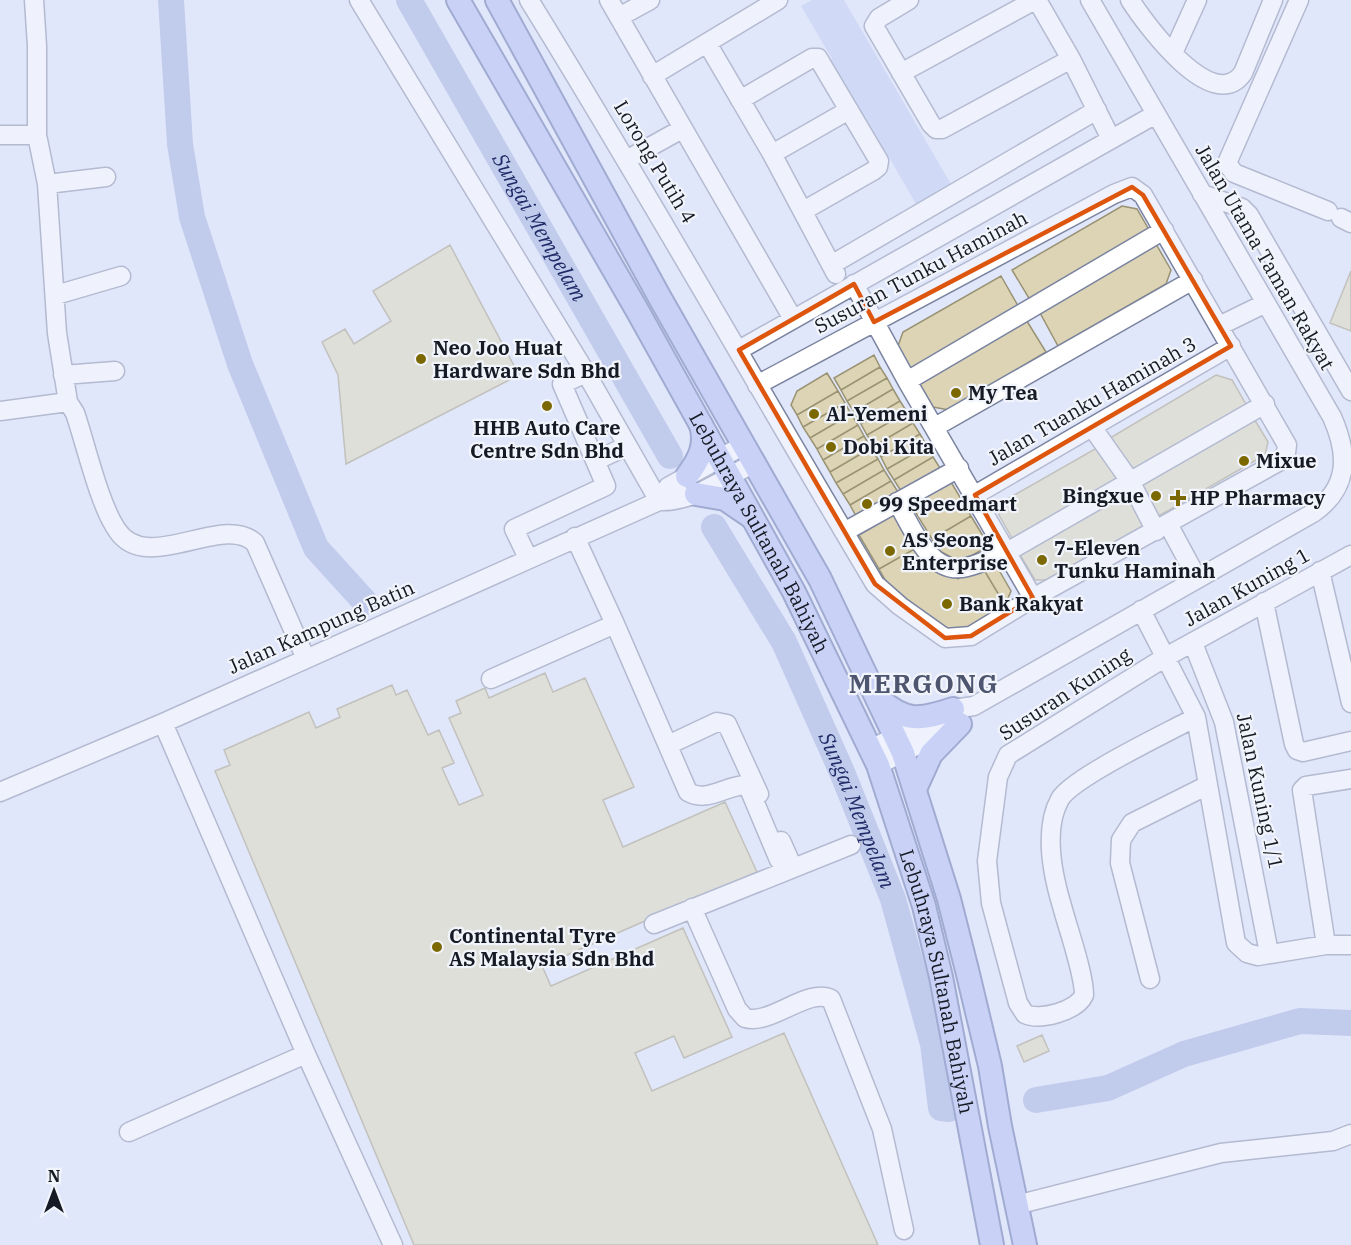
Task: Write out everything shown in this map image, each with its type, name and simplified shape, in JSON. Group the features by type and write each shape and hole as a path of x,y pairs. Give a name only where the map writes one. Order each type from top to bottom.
{"main road":[{"name":"Lebuhraya Sultanah Bahiyah","path":"459,0 794,592 874,757 924,906 960,1071 992,1245"},
{"name":"Lebuhraya Sultanah Bahiyah","path":"497,0 660,298 820,579 899,745 949,899 990,1066 999,1126 1025,1245"},
{"path":"699,422 704,437 692,485 725,499 753,519"},
{"path":"879,699 892,710 906,717 922,719 962,713"},
{"path":"915,789 931,754 962,713"}],"street":[{"path":"34,0 37,46 37,135 47,184 57,333 63,375 68,402 75,413 109,515 117,531 133,543 155,547 234,534 249,537 255,543 306,659"},
{"path":"359,0 586,373 659,501"},
{"path":"609,0 793,319"},
{"path":"619,17 650,0"},
{"path":"652,76 778,0"},
{"path":"909,0 879,18 874,26 936,129 942,129 1071,59"},
{"path":"901,73 1036,0 1071,59 1111,139"},
{"path":"1130,0 1173,53 1194,73 1215,85 1228,85 1238,80 1272,0"},
{"path":"1173,53 1197,0"},
{"path":"1299,0 1227,163 1234,173 1340,217"},
{"name":"Lorong Putih 4","path":"531,1 628,159 758,385"},
{"name":"Jalan Utama Taman Rakyat","path":"1098,3 1156,114 1346,442 1342,476 1329,502"},
{"path":"706,43 772,154 831,265 874,322 1033,598"},
{"path":"740,100 812,58 821,62 879,161 878,167 802,211"},
{"path":"772,154 849,110"},
{"path":"831,265 1097,110"},
{"path":"739,350 1156,114"},
{"path":"628,159 682,129"},
{"path":"0,135 37,135"},
{"path":"47,184 106,177"},
{"name":"Susuran Tunku Haminah","path":"758,385 1114,194 1132,187 1143,195 1265,404 1287,446 1286,453 1280,461 1162,528"},
{"path":"1202,194 1242,208 1249,215 1351,391"},
{"path":"906,381 1164,231"},
{"path":"56,295 121,276"},
{"path":"934,427 1193,279"},
{"path":"1219,326 1266,303"},
{"name":"Jalan Tuanku Haminah 3","path":"975,495 1231,346"},
{"path":"63,375 115,371"},
{"path":"528,558 514,529 606,486 597,460 562,384 586,373"},
{"path":"758,385 875,584 945,638 957,639 971,636 1033,598 1162,528"},
{"path":"0,411 68,402"},
{"path":"897,502 931,558 941,565 966,568 1006,552 1265,404"},
{"path":"1092,427 1197,578"},
{"path":"597,460 627,446"},
{"name":"Jalan Kampung Batin","path":"0,792 163,723 659,501 668,488 692,485 749,454"},
{"path":"844,532 959,468"},
{"path":"596,492 609,523"},
{"path":"874,757 962,713 1329,502 1351,496"},
{"path":"575,537 688,792 695,796 709,795 735,785 745,785 786,864"},
{"name":"Jalan Kuning 1","path":"1164,658 1351,555"},
{"path":"1320,571 1351,704"},
{"path":"1264,602 1297,750 1304,752 1350,742"},
{"path":"1141,610 1196,717 1236,943 1253,955 1326,945 1351,945"},
{"path":"491,679 615,624"},
{"name":"Jalan Kuning 1/1","path":"1193,643 1224,722 1269,953"},
{"name":"Susuran Kuning","path":"1164,658 1017,748 1002,765 988,847 988,889 1018,1003 1025,1014 1031,1017 1071,1007 1078,1004 1084,995 1052,865 1053,829 1059,802 1064,793 1083,779 1196,717"},
{"path":"668,745 717,722 727,724 786,864"},
{"path":"163,723 306,1054 393,1245"},
{"path":"1326,945 1302,790 1306,786 1350,778"},
{"path":"1150,979 1120,863 1120,840 1132,823 1208,785"},
{"path":"654,924 786,864 851,845"},
{"path":"692,908 737,1009 745,1018 758,1018 820,996 831,999 882,1130 894,1174 904,1230"},
{"path":"129,1132 306,1054"},
{"path":"1016,1205 1221,1153 1333,1141 1351,1134"}],"highlighted area":[{"path":"1132,187 1143,195 1231,346 975,495 1033,598 971,636 945,638 875,584 739,350 854,284 874,322"}],"shaded area":[{"path":"812,0 844,0 955,191 920,211 890,159 884,162 827,63 832,59 801,6"}],"building":[{"path":"1122,206 1137,209 1152,235 1033,305 1012,270"},
{"path":"1156,244 1171,270 1166,284 1058,346 1039,311"},
{"name":"Neo Joo Huat Hardware Sdn Bhd","path":"450,245 519,375 346,464 338,375 322,342 345,329 354,344 391,321 373,291"},
{"path":"1351,271 1351,331 1330,323"},
{"path":"1001,276 1021,311 913,372 898,346 903,332"},
{"path":"1025,318 1046,352 949,410 933,407 918,381"},
{"path":"874,355 880,367 841,390 834,378"},
{"path":"880,367 887,378 847,401 841,390"},
{"path":"827,373 838,391 797,415 791,405 797,391"},
{"path":"1216,375 1232,380 1247,406 1131,473 1110,438"},
{"path":"887,378 893,389 854,412 847,401"},
{"path":"893,389 900,401 861,424 854,412"},
{"path":"838,391 845,403 803,427 797,415"},
{"path":"900,401 907,412 867,435 861,424"},
{"path":"845,403 851,414 810,438 803,427"},
{"path":"907,412 913,423 874,446 867,435"},
{"path":"851,414 858,425 817,449 810,438"},
{"path":"1253,417 1268,442 1265,455 1157,517 1137,484"},
{"path":"913,423 920,434 881,457 874,446"},
{"path":"858,425 864,436 823,460 817,449"},
{"path":"920,434 927,446 887,469 881,457"},
{"path":"864,436 871,448 830,472 823,460"},
{"path":"1102,445 1122,478 1013,540 999,515 1002,502"},
{"path":"927,446 933,457 894,480 887,469"},
{"path":"871,448 878,459 836,483 830,472"},
{"path":"933,457 940,468 901,491 894,480"},
{"path":"878,459 884,470 843,494 836,483"},
{"path":"884,470 891,481 850,505 843,494"},
{"path":"891,481 898,492 856,516 850,505"},
{"path":"951,482 971,516 932,539 911,505"},
{"path":"1129,491 1148,523 1049,580 1035,580 1020,555"},
{"path":"897,512 918,547 879,569 859,535"},
{"path":"971,516 989,546 960,562 938,550 932,539"},
{"path":"918,547 925,560 958,579 981,565 1005,605 963,630 944,629 892,592 879,569"},
{"path":"992,558 1011,591 1005,605 981,565"},
{"name":"Continental Tyre AS Malaysia Sdn Bhd","path":"545,673 553,692 585,678 634,787 603,800 623,847 725,802 757,872 542,966 551,986 683,928 732,1037 684,1058 674,1036 635,1053 652,1091 784,1033 878,1245 414,1245 215,771 230,765 224,750 309,712 316,728 340,717 337,709 392,685 396,695 407,690 428,735 439,730 454,763 442,768 459,805 483,795 449,718 461,713 456,701 485,688 489,698"},
{"path":"1042,1035 1049,1051 1024,1062 1017,1046"}],"waterway":[{"path":"171,0 180,144 192,217 240,364 316,548 365,602"},
{"name":"Sungai Mempelam","path":"409,0 670,456"},
{"name":"Sungai Mempelam","path":"714,527 784,642 842,772 893,899 933,1044 941,1108 949,1109"},
{"name":"Sungai Mempelam","path":"1036,1100 1108,1088 1184,1054 1300,1021 1351,1023"}],"place":[{"name":"Neo Joo Huat Hardware Sdn Bhd","path":"421,359"},
{"name":"My Tea","path":"956,393"},
{"name":"HHB Auto Care Centre Sdn Bhd","path":"547,406"},
{"name":"Al-Yemeni","path":"814,414"},
{"name":"Dobi Kita","path":"831,447"},
{"name":"Mixue","path":"1244,461"},
{"name":"Bingxue","path":"1156,496"},
{"name":"HP Pharmacy","path":"1178,498"},
{"name":"99 Speedmart","path":"867,504"},
{"name":"AS Seong Enterprise","path":"890,551"},
{"name":"7-Eleven Tunku Haminah","path":"1042,560"},
{"name":"Bank Rakyat","path":"947,604"},
{"name":"Continental Tyre AS Malaysia Sdn Bhd","path":"437,947"}],"district":[{"name":"MERGONG","path":"924,684"}]}
